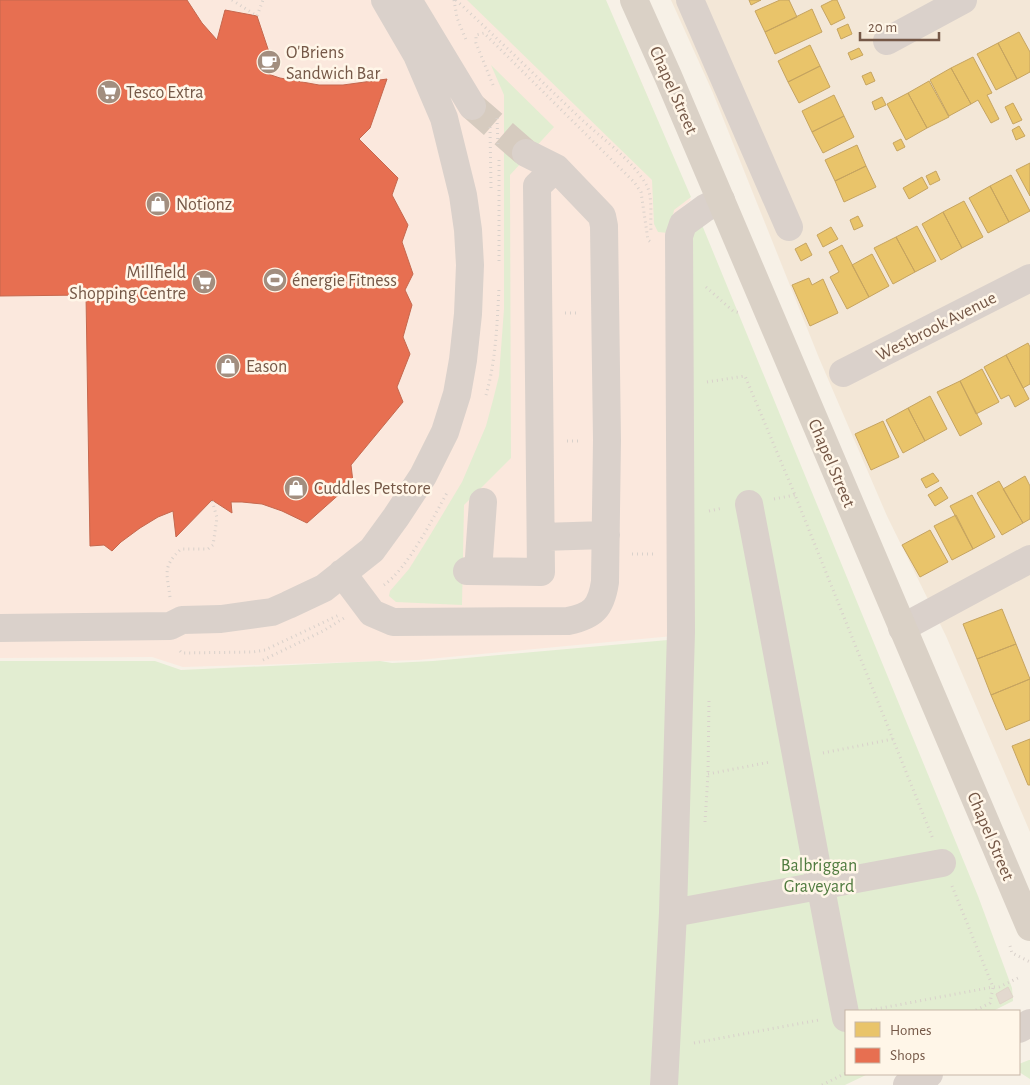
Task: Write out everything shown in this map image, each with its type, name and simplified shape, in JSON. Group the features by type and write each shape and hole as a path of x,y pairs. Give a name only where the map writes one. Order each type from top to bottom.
{"main road":[{"name":"Chapel Street","path":"634,0 1030,927"}],"street":[{"path":"0,628 170,626 182,620 221,619 252,615 272,612 288,606 324,588 372,550 396,517 435,454 445,432 457,394 463,360 468,314 470,265 468,230 463,195 444,118 432,88 404,31 385,0"},
{"path":"408,0 472,106"},
{"path":"690,0 789,227"},
{"path":"887,41 964,0"},
{"path":"342,574 372,613 393,622 568,621 584,618 603,597 606,544 607,440 604,226 602,216 556,168 526,153"},
{"path":"483,502 472,571 541,572 537,186 556,168"},
{"path":"664,1085 673,913 680,651 679,236 683,224 705,208 721,200"},
{"name":"Westbrook Avenue","path":"842,373 1030,278"},
{"path":"749,504 845,1011"},
{"path":"541,537 606,544"},
{"path":"902,628 1030,559"},
{"path":"673,913 942,863"},
{"path":"906,1085 927,1075"}],"path":[{"path":"232,0 257,16 262,0"},
{"path":"456,0 639,174 648,188 651,233"},
{"path":"679,263 734,311 746,315"},
{"path":"538,314 604,312"},
{"path":"540,442 607,440"},
{"path":"170,602 166,570 171,559 181,549 208,549 213,545 217,518 212,500"},
{"path":"606,544 681,554"},
{"path":"263,660 323,631 339,621"},
{"path":"868,1010 999,987 1018,978"},
{"path":"694,1043 845,1016"},
{"path":"822,1085 845,1074"}],"shaded area":[{"path":"0,0 603,0 638,74 691,200 676,212 673,636 418,660 183,667 152,657 0,658"},
{"path":"671,0 1030,0 1030,832 946,636 887,516 819,358 713,93"}],"green space":[{"path":"467,0 606,0 691,197 674,210 668,233 658,232 654,224 652,180"},
{"path":"491,65 554,127 510,175 511,458 464,505 462,605 396,602 389,596 390,591 409,569 462,482 486,426 499,376 504,309 504,95"},
{"name":"Balbriggan Graveyard","path":"702,225 978,896 1012,988 1013,1001 995,1010 845,1010 845,1075 866,1075 845,1085 675,1085 692,232"},
{"path":"668,640 663,876 650,1085 0,1085 0,661 155,661 181,670 380,661 392,663 433,661"},
{"path":"1030,1060 1030,1079 1020,1073 1020,1064"}],"building: Homes":[{"path":"749,0 761,0 751,5"},
{"path":"780,0 789,0 797,17 765,32 755,11"},
{"path":"837,0 845,18 831,25 821,6"},
{"path":"812,9 822,32 775,54 765,32"},
{"path":"848,24 852,34 841,39 837,29"},
{"path":"1019,32 1030,52 1030,72 1017,79 998,43"},
{"path":"998,43 1017,79 996,90 977,54"},
{"path":"810,45 820,66 788,82 778,61"},
{"path":"859,48 863,55 851,60 848,53"},
{"path":"973,57 992,93 987,95 999,119 991,123 978,100 971,104 951,68"},
{"path":"820,66 830,87 799,103 788,82"},
{"path":"951,68 971,104 949,116 930,80"},
{"path":"871,72 875,81 866,85 862,76"},
{"path":"929,81 949,117 927,128 908,93"},
{"path":"908,93 927,128 906,140 887,104"},
{"path":"834,95 844,116 812,132 802,111"},
{"path":"882,97 886,105 875,110 872,102"},
{"path":"1013,103 1022,120 1013,124 1005,107"},
{"path":"844,116 854,137 823,153 812,132"},
{"path":"1019,126 1025,136 1016,140 1012,130"},
{"path":"901,139 905,147 897,151 893,143"},
{"path":"857,145 866,166 835,181 825,160"},
{"path":"1030,163 1030,196 1016,170"},
{"path":"866,166 876,187 844,202 835,181"},
{"path":"936,171 940,180 930,185 926,176"},
{"path":"1011,175 1030,211 1009,222 990,186"},
{"path":"922,177 928,188 909,199 903,188"},
{"path":"990,186 1009,222 988,233 969,198"},
{"path":"964,201 983,237 962,248 943,212"},
{"path":"943,212 962,248 941,260 922,224"},
{"path":"858,216 863,226 854,230 850,220"},
{"path":"917,226 936,261 915,272 896,237"},
{"path":"831,227 838,239 823,247 817,235"},
{"path":"896,237 915,272 893,284 874,248"},
{"path":"806,243 812,255 801,261 795,249"},
{"path":"842,245 869,297 847,309 830,277 839,272 829,252"},
{"path":"872,254 889,286 869,297 852,265"},
{"path":"809,278 812,285 823,279 838,313 810,326 792,285"},
{"path":"1028,343 1030,347 1030,384 1023,388 1006,355"},
{"path":"1006,355 1029,399 1015,407 1009,395 1001,399 984,367"},
{"path":"982,369 999,402 976,414 960,381"},
{"path":"960,381 982,424 960,436 937,392"},
{"path":"930,396 947,429 925,441 908,408"},
{"path":"908,408 925,441 903,453 886,420"},
{"path":"883,421 899,457 871,470 855,434"},
{"path":"933,473 939,481 926,488 921,479"},
{"path":"1025,476 1030,486 1030,519 1023,523 1003,489"},
{"path":"999,481 1023,523 1002,535 977,493"},
{"path":"941,487 948,498 935,506 928,495"},
{"path":"972,495 995,537 973,549 950,506"},
{"path":"956,515 973,549 952,560 934,526"},
{"path":"930,530 948,562 920,577 902,545"},
{"path":"1002,609 1016,644 977,659 963,624"},
{"path":"1016,644 1030,679 991,695 977,659"},
{"path":"1030,679 1030,720 1006,730 991,695"},
{"path":"1030,739 1030,785 1028,785 1012,746"}],"building: Shops":[{"name":"Millfield Shopping Centre","path":"0,0 187,0 202,23 217,40 225,10 257,16 272,61 268,74 319,85 343,85 387,79 370,128 359,139 398,178 392,195 408,225 402,242 413,274 405,290 412,305 403,337 410,354 397,387 403,402 351,465 353,482 307,523 262,504 231,502 232,513 212,500 176,537 173,511 158,517 140,528 112,551 104,545 90,546 86,295 0,296"}],"building: Other":[{"path":"1008,987 1013,997 1000,1004 996,994"}],"tunnel":[{"path":"472,106 526,153"}],"place":[{"name":"O'Briens Sandwich Bar","path":"269,62"},
{"name":"Tesco Extra","path":"109,92"},
{"name":"Notionz","path":"158,204"},
{"name":"énergie Fitness","path":"275,280"},
{"name":"Millfield Shopping Centre","path":"204,282"},
{"name":"Eason","path":"228,366"},
{"name":"Cuddles Petstore","path":"296,488"}]}
